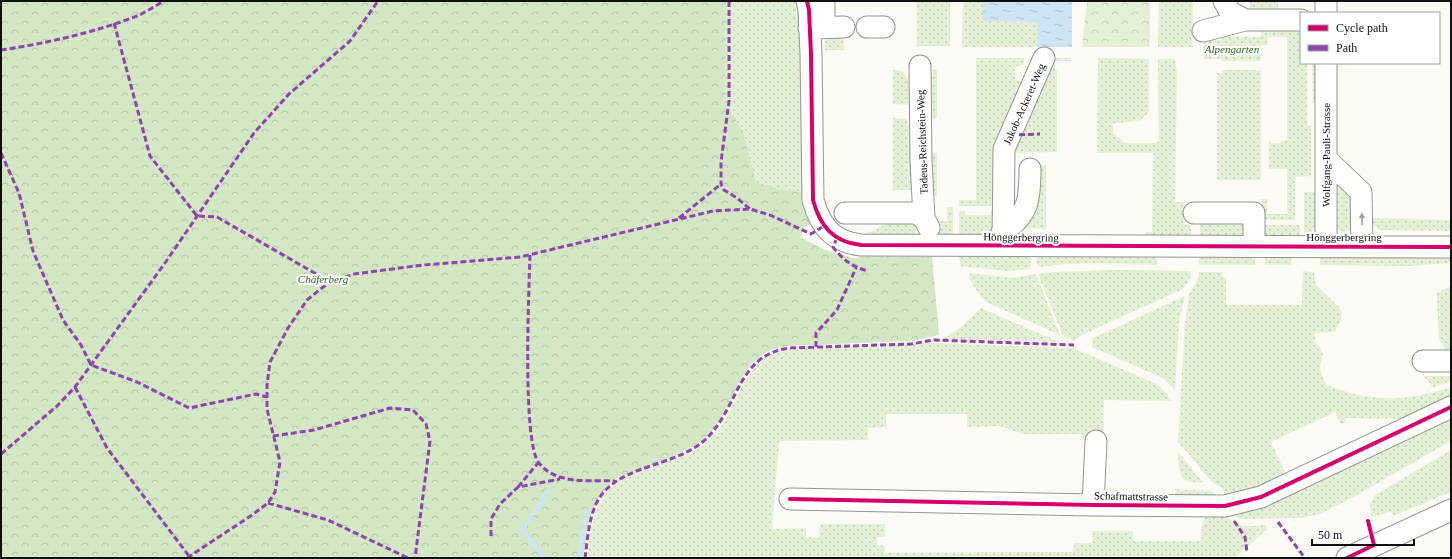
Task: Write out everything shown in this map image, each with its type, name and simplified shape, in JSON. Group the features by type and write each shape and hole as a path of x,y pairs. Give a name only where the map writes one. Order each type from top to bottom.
{"street":[{"name":"Hönggerbergring","path":"807,1 815,28 811,188 817,214 824,226 847,243 861,245 931,245 1002,239 1254,246 1451,247"},
{"path":"815,28 824,20 824,1"},
{"path":"1224,1 1230,12 1245,20"},
{"path":"1326,1 1326,12"},
{"path":"1203,31 1245,20 1300,20"},
{"path":"815,28 844,27"},
{"name":"Jakob-Ackeret-Weg","path":"1002,239 1004,150 1044,58"},
{"name":"Wolfgang-Pauli-Strasse","path":"1326,64 1326,246"},
{"name":"Tadeus-Reichstein-Weg","path":"920,66 921,161 924,218 928,225 931,245"},
{"path":"1326,159 1361,192 1362,246"},
{"path":"1002,239 1028,205 1030,193 1030,169"},
{"path":"845,213 916,213 924,218"},
{"path":"1194,213 1254,213 1254,246"},
{"path":"1422,361 1451,361"},
{"name":"Schafmattstrasse","path":"790,499 1225,506 1261,496 1451,407"},
{"path":"1093,505 1096,441"},
{"path":"1346,558 1377,551 1451,510"}],"green space":[{"name":"Chäferberg","path":"1,1 726,1 725,103 743,131 756,182 782,190 803,192 810,223 809,225 805,226 800,237 825,250 853,258 875,256 932,257 939,335 912,341 787,346 770,351 757,359 747,369 718,423 700,442 678,454 615,479 606,488 594,506 591,515 583,558 1,558"},
{"path":"726,1 798,1 801,12 803,192 782,190 756,183 743,131 725,103"},
{"path":"917,1 950,1 950,46 917,46"},
{"path":"983,1 984,21 1038,22 1038,47 962,47 963,3"},
{"path":"1087,1 1150,1 1150,47 1082,47"},
{"path":"1159,1 1193,1 1192,47 1158,47"},
{"path":"1250,1 1278,1 1278,15 1250,15"},
{"name":"Alpengarten","path":"1261,30 1300,30 1300,64 1307,64 1307,126 1311,126 1311,176 1295,177 1295,220 1261,220 1261,199 1267,199 1267,214 1287,214 1287,169 1269,169 1269,141 1271,143 1280,143 1281,141 1287,140 1287,37 1268,37 1267,45 1261,45 1261,61 1222,61 1222,59 1204,59 1203,40 1222,40 1222,37 1261,37"},
{"path":"825,32 844,32 844,50 825,50"},
{"path":"816,57 819,57 819,184 822,203 826,211 831,219 840,227 847,231 859,234 867,233 900,218 906,218 912,220 917,227 912,238 858,238 833,228 827,221 818,190 816,167"},
{"path":"976,58 1024,58 1024,64 1015,67 1015,79 1024,83 998,206 959,206 959,200 976,200"},
{"path":"1048,58 1071,58 1071,61 1055,61 1055,70 1057,70 1057,152 1008,153 1038,81 1048,76"},
{"path":"1098,58 1149,59 1149,112 1141,120 1113,124 1113,133 1125,143 1157,143 1159,141 1158,59 1175,59 1177,73 1175,202 1184,202 1184,224 1191,225 1191,239 1146,239 1146,232 1152,232 1153,153 1097,153"},
{"path":"1312,64 1319,64 1319,103 1313,103"},
{"path":"893,70 903,71 915,93 915,105 893,104"},
{"path":"933,70 937,70 937,118 933,118 929,112 926,100 927,89"},
{"path":"1222,70 1261,70 1261,180 1217,180 1217,73 1222,73"},
{"path":"893,118 906,119 916,140 914,190 893,190"},
{"path":"930,153 937,153 937,196 930,196"},
{"path":"1037,165 1046,165 1046,229 1027,228 1020,225"},
{"path":"1331,178 1352,197 1352,228 1346,232 1339,231 1334,224"},
{"path":"1304,192 1319,192 1319,211 1314,229 1304,237"},
{"path":"947,207 953,207 953,239 944,237 936,228 935,221 947,221"},
{"path":"959,211 965,211 965,215 991,215 991,211 998,211 995,239 959,239"},
{"path":"1371,218 1451,220 1451,231 1379,230 1373,224"},
{"path":"1200,224 1245,225 1245,236 1200,239"},
{"path":"1261,225 1300,225 1300,239 1264,238"},
{"path":"958,253 1031,254 1031,266 1028,269 1007,271 961,266"},
{"path":"1037,253 1157,254 1157,265 1084,263 1040,267 1037,263"},
{"path":"1199,254 1255,254 1255,265 1199,265"},
{"path":"1265,254 1292,254 1291,265 1265,265"},
{"path":"1320,254 1451,255 1451,263 1410,266 1320,265"},
{"path":"1114,270 1191,271 1191,277 1183,289 1086,333 1074,341 1063,336 1038,274"},
{"path":"1303,271 1314,272 1316,285 1339,307 1342,313 1335,332 1315,333 1315,342 1320,347 1323,354 1320,366 1321,374 1327,385 1359,395 1389,398 1419,396 1451,387 1451,400 1411,419 1345,418 1345,423 1341,424 1335,412 1271,442 1287,477 1227,498 1221,487 1212,482 1178,442 1185,323 1189,295 1199,277 1199,272 1222,272 1222,278 1226,278 1226,305 1302,305"},
{"path":"970,273 1013,278 1036,274 1060,335 988,303 980,296 969,278"},
{"path":"1451,286 1451,354 1448,354 1439,338 1437,293"},
{"path":"1185,296 1179,321 1175,390 1163,378 1092,347 1093,338"},
{"path":"981,308 1059,342 943,339 961,327"},
{"path":"931,343 1073,348 1159,385 1172,401 1104,400 1103,438 1083,439 1083,434 1022,434 1000,426 967,427 967,414 886,414 886,427 868,428 868,440 779,441 772,529 806,528 806,537 819,538 820,524 885,524 885,537 877,537 877,545 885,546 885,553 1073,552 1074,543 1092,543 1092,531 1133,531 1133,541 1201,541 1204,520 1210,515 1223,511 1233,522 1237,524 1242,526 1267,525 1266,530 1235,558 587,558 594,517 600,502 605,495 614,486 625,479 639,472 682,457 706,443 718,431 727,417 748,376 758,365 771,356 789,350"},
{"path":"1424,376 1451,376 1451,381 1433,387"},
{"path":"1451,414 1451,441 1350,499 1320,514 1300,518 1241,519 1235,516 1232,510"},
{"path":"1451,450 1451,492 1395,515 1390,512 1372,517 1370,505 1375,495"},
{"path":"1178,452 1203,482 1190,482 1184,479 1179,468"},
{"path":"1175,489 1211,491 1214,494 1214,499 1176,500"}],"water":[{"path":"983,1 1072,1 1072,47 1038,47 1038,22 983,21"}],"waterway":[{"path":"544,558 522,529 544,499 549,489"},
{"path":"579,558 587,511"}],"marked path":[{"path":"1,50 52,41 121,22 137,16 164,1"},
{"path":"1,454 57,406 75,387 165,263 254,133 289,94 350,41 378,1"},
{"path":"729,1 729,101 721,162 721,184 724,190 737,198 750,209"},
{"path":"114,23 150,156 197,216 217,217 332,283"},
{"path":"1010,135 1040,134"},
{"path":"1,153 19,193 33,251 63,320 81,345 91,365 137,382 189,408 256,394 267,397"},
{"path":"679,218 721,184"},
{"path":"187,558 252,515 268,503 275,492 280,462 267,409 267,385 270,362 288,328 307,300 327,284 354,274 423,265 520,257 713,211 750,209 770,215 811,234 824,226"},
{"path":"837,238 833,247 840,255 852,265 868,271"},
{"path":"530,255 528,397 530,427 534,450 539,463 546,470 555,475 574,480 615,481"},
{"path":"816,347 816,333 837,310 856,268"},
{"path":"585,558 592,514 604,492 614,483 627,476 684,453 697,446 708,437 727,410 749,370 760,360 773,352 790,348 911,344 934,340 1074,345"},
{"path":"75,387 107,448 189,556"},
{"path":"273,436 314,430 390,408 413,410 426,424 430,441 415,558"},
{"path":"518,487 538,463"},
{"path":"491,536 491,519 500,504 518,487 560,479"},
{"path":"268,503 328,520 408,558"},
{"path":"1234,521 1245,537 1247,552"},
{"path":"1278,522 1304,557"}],"cycle path":[{"path":"807,1 809,10 811,54 813,200 824,225 835,236 843,240 861,245 1451,247"},
{"path":"790,499 1225,506 1261,497 1451,407"},
{"path":"1347,558 1374,545 1368,521"}]}
